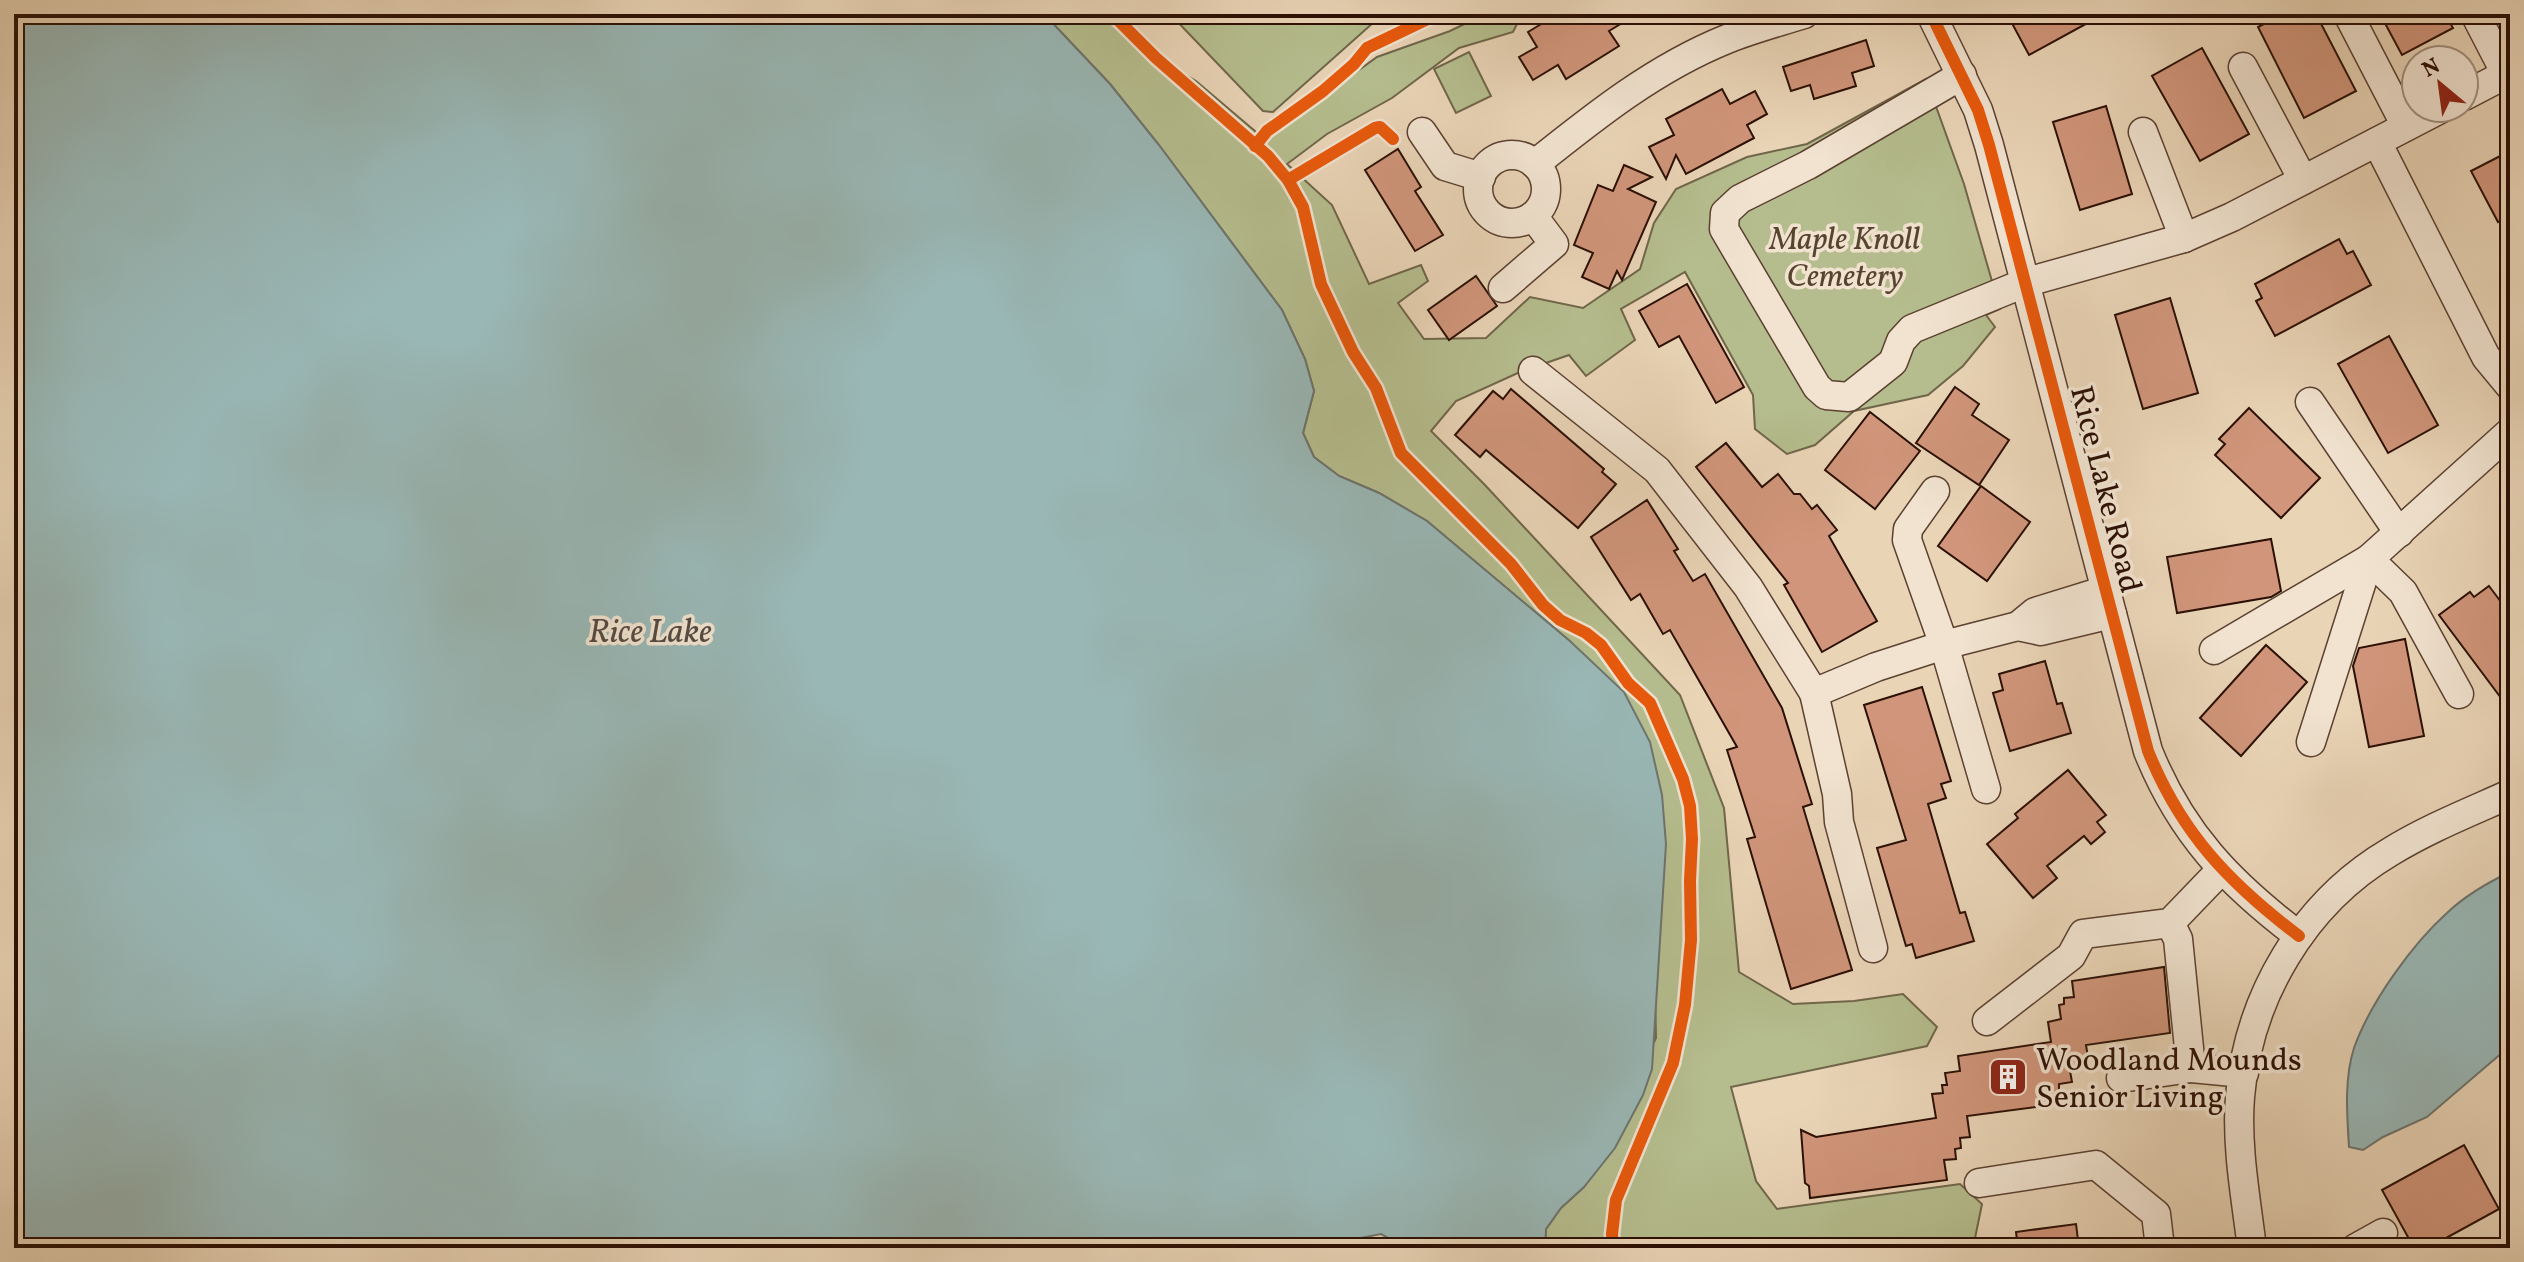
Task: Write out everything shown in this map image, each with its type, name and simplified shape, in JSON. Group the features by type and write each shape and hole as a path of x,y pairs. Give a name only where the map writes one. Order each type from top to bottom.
{"street":[{"path":"1535,164 1623,95 1662,71 1727,39 1804,14"},
{"name":"Rice Lake Road","path":"1931,14 1978,110 1989,145 2144,736 2160,780 2176,809 2221,870 2256,903 2299,936"},
{"path":"2348,14 2406,126"},
{"path":"2475,14 2508,73 2480,88"},
{"path":"2243,67 2303,180"},
{"path":"1962,75 1808,165 1740,199 1725,213 1724,229 1792,348 1817,387 1826,395 1849,397 1893,362 1901,341 1912,329 2027,282 2184,238 2232,217 2410,124"},
{"path":"1422,132 1445,166 1481,177"},
{"path":"2143,132 2184,238"},
{"path":"2377,142 2486,357 2510,386"},
{"path":"1502,157 1525,158 1535,164 1546,182 1546,193 1533,216 1519,223 1508,223 1489,214 1479,193 1481,177 1492,162 1502,157"},
{"path":"1503,288 1554,244 1533,216"},
{"path":"1533,371 1657,470 1748,587 1814,693 1837,794 1839,822 1873,948"},
{"path":"2310,402 2399,533"},
{"path":"2214,650 2369,559 2510,432"},
{"path":"1935,491 1908,529 1907,540 1944,645 1986,789"},
{"path":"2369,559 2403,592 2459,694"},
{"path":"2311,742 2369,559"},
{"path":"1814,693 1876,667 2018,626 2035,612 2109,602"},
{"path":"2252,1248 2240,1137 2240,1096 2258,1012 2281,962 2299,936 2343,887 2388,853 2510,794"},
{"path":"1987,1021 2071,956 2083,934 2170,923 2221,870"},
{"path":"2170,923 2178,939 2191,1068"},
{"path":"2121,1078 2191,1068 2244,1073"},
{"path":"1979,1183 2096,1165 2156,1214 2160,1248"},
{"path":"2356,1248 2383,1233"}],"green space":[{"name":"Maple Knoll Cemetery","path":"1044,14 1103,14 1128,40 1196,81 1262,137 1377,57 1450,31 1485,14 1522,14 1513,32 1459,48 1392,98 1327,134 1287,164 1332,205 1369,284 1421,265 1428,281 1398,303 1424,339 1486,338 1530,297 1583,308 1640,269 1654,223 1676,189 1747,157 1807,144 1926,79 1964,184 2000,309 1986,315 1995,327 1963,366 1928,395 1854,411 1815,445 1787,454 1755,429 1753,395 1685,272 1621,309 1635,340 1586,376 1569,355 1520,372 1456,401 1431,431 1680,695 1724,808 1739,972 1793,1004 1854,1001 1903,994 1937,1027 1927,1046 1731,1087 1756,1181 1777,1209 1960,1184 1982,1204 1973,1248 1545,1248 1546,1229 1561,1208 1584,1187 1656,1038 1655,993 1571,642 1427,521 1379,493 1339,476 1314,457 1303,433 1314,391 1305,359 1282,310 1110,84"},
{"path":"1170,14 1383,14 1273,112 1263,111"},
{"path":"1469,52 1491,96 1456,113 1434,69"}],"water":[{"name":"Rice Lake","path":"14,14 1044,14 1110,84 1282,310 1305,359 1314,391 1303,433 1314,457 1339,476 1379,493 1427,521 1571,642 1624,692 1650,742 1662,795 1666,844 1652,1069 1643,1095 1615,1148 1546,1229 1545,1248 1493,1248 1490,1244 1477,1248 1407,1248 1381,1234 1309,1248 14,1248 14,519 19,503 14,473"},
{"path":"2510,872 2510,1046 2427,1117 2363,1150 2349,1147 2349,1072 2354,1048 2370,1012 2394,975 2434,925 2462,900"}],"building":[{"path":"1558,14 1637,14 1609,31 1619,46 1566,79 1558,65 1533,80 1519,57 1537,47 1528,32"},
{"path":"2007,14 2104,14 2029,55"},
{"path":"2283,14 2316,14 2356,91 2304,118 2258,27"},
{"path":"2380,14 2445,14 2453,28 2423,44 2400,44 2400,51"},
{"path":"1866,40 1874,66 1852,73 1856,86 1814,99 1810,85 1791,91 1783,67"},
{"path":"2202,48 2249,134 2200,161 2152,76"},
{"path":"1722,89 1730,104 1755,91 1767,114 1747,125 1754,138 1686,174 1676,155 1666,179 1649,147 1674,135 1666,119"},
{"path":"2106,106 2132,194 2080,210 2053,122"},
{"path":"1398,149 1421,187 1415,191 1443,235 1415,251 1365,170"},
{"path":"2510,151 2510,215 2498,222 2471,171"},
{"path":"1624,165 1652,177 1628,189 1656,202 1622,280 1617,271 1609,289 1582,277 1593,253 1574,245 1598,185 1613,191"},
{"path":"2339,239 2347,254 2353,251 2371,285 2275,336 2256,301 2262,298 2255,284"},
{"path":"1476,276 1497,306 1449,340 1428,310"},
{"path":"1687,284 1744,387 1716,403 1679,336 1659,347 1639,311"},
{"path":"2170,298 2198,393 2143,409 2115,315"},
{"path":"2389,336 2438,425 2388,453 2338,364"},
{"path":"1955,387 1979,404 1972,415 2009,440 1979,485 1916,443"},
{"path":"1511,389 1604,469 1602,472 1616,484 1578,528 1486,450 1480,457 1455,435 1493,391 1503,399"},
{"path":"2249,408 2320,478 2281,518 2215,455 2225,444 2219,439"},
{"path":"1870,412 1920,451 1875,509 1825,470"},
{"path":"1726,443 1762,487 1778,474 1794,494 1800,494 1812,509 1817,505 1837,530 1829,536 1877,621 1822,652 1784,585 1788,583 1696,467"},
{"path":"1981,486 2030,522 1987,581 1938,546"},
{"path":"1647,500 1678,549 1674,551 1693,581 1705,574 1782,708 1812,804 1803,807 1852,970 1791,989 1747,839 1755,837 1727,750 1737,747 1670,630 1663,634 1640,594 1631,600 1591,537"},
{"path":"2271,539 2281,591 2271,597 2177,613 2167,557"},
{"path":"2489,586 2510,614 2510,710 2439,615 2470,592 2474,597"},
{"path":"2405,639 2424,736 2369,747 2353,666 2359,648"},
{"path":"2266,645 2307,682 2241,756 2200,718"},
{"path":"2045,661 2057,704 2062,703 2071,733 2010,751 1993,693 2003,690 1999,674"},
{"path":"1922,687 1951,781 1941,784 1946,798 1928,804 1960,913 1965,912 1974,941 1916,958 1912,944 1906,946 1877,848 1906,840 1864,705"},
{"path":"2068,770 2106,815 2097,822 2105,832 2091,844 2084,836 2047,866 2057,878 2033,898 1987,844 2018,818 2015,814"},
{"name":"Woodland Mounds Senior Living","path":"2164,967 2170,1033 2086,1045 2089,1064 2070,1071 2072,1082 2059,1084 2059,1104 1967,1116 1970,1137 1960,1138 1961,1148 1955,1149 1956,1159 1944,1160 1947,1180 1810,1198 1809,1186 1805,1183 1801,1130 1816,1137 1936,1118 1932,1094 1943,1093 1942,1085 1947,1085 1945,1073 1960,1071 1958,1056 2051,1042 2048,1022 2061,1019 2059,1005 2064,1004 2064,998 2074,997 2072,981"},
{"path":"2464,1145 2499,1209 2428,1248 2414,1248 2382,1190"},
{"path":"2076,1224 2079,1248 2018,1248 2016,1232"}],"cycle path":[{"path":"1112,14 1156,58 1268,156 1288,180 1303,207 1321,284 1353,352 1376,388 1401,453 1511,564 1543,605 1560,620 1586,633 1601,645 1628,683 1650,703 1683,779 1690,806 1692,839 1691,940 1685,1005 1673,1063 1616,1200 1613,1248"},
{"path":"1255,146 1267,131 1323,91 1354,64 1367,48 1438,14"},
{"path":"1931,14 1978,110 1989,145 2148,751 2161,780 2192,832 2229,876 2299,936"},
{"path":"1288,180 1375,128 1380,127 1393,139"}],"place":[{"name":"Woodland Mounds Senior Living","path":"2008,1077"}]}
